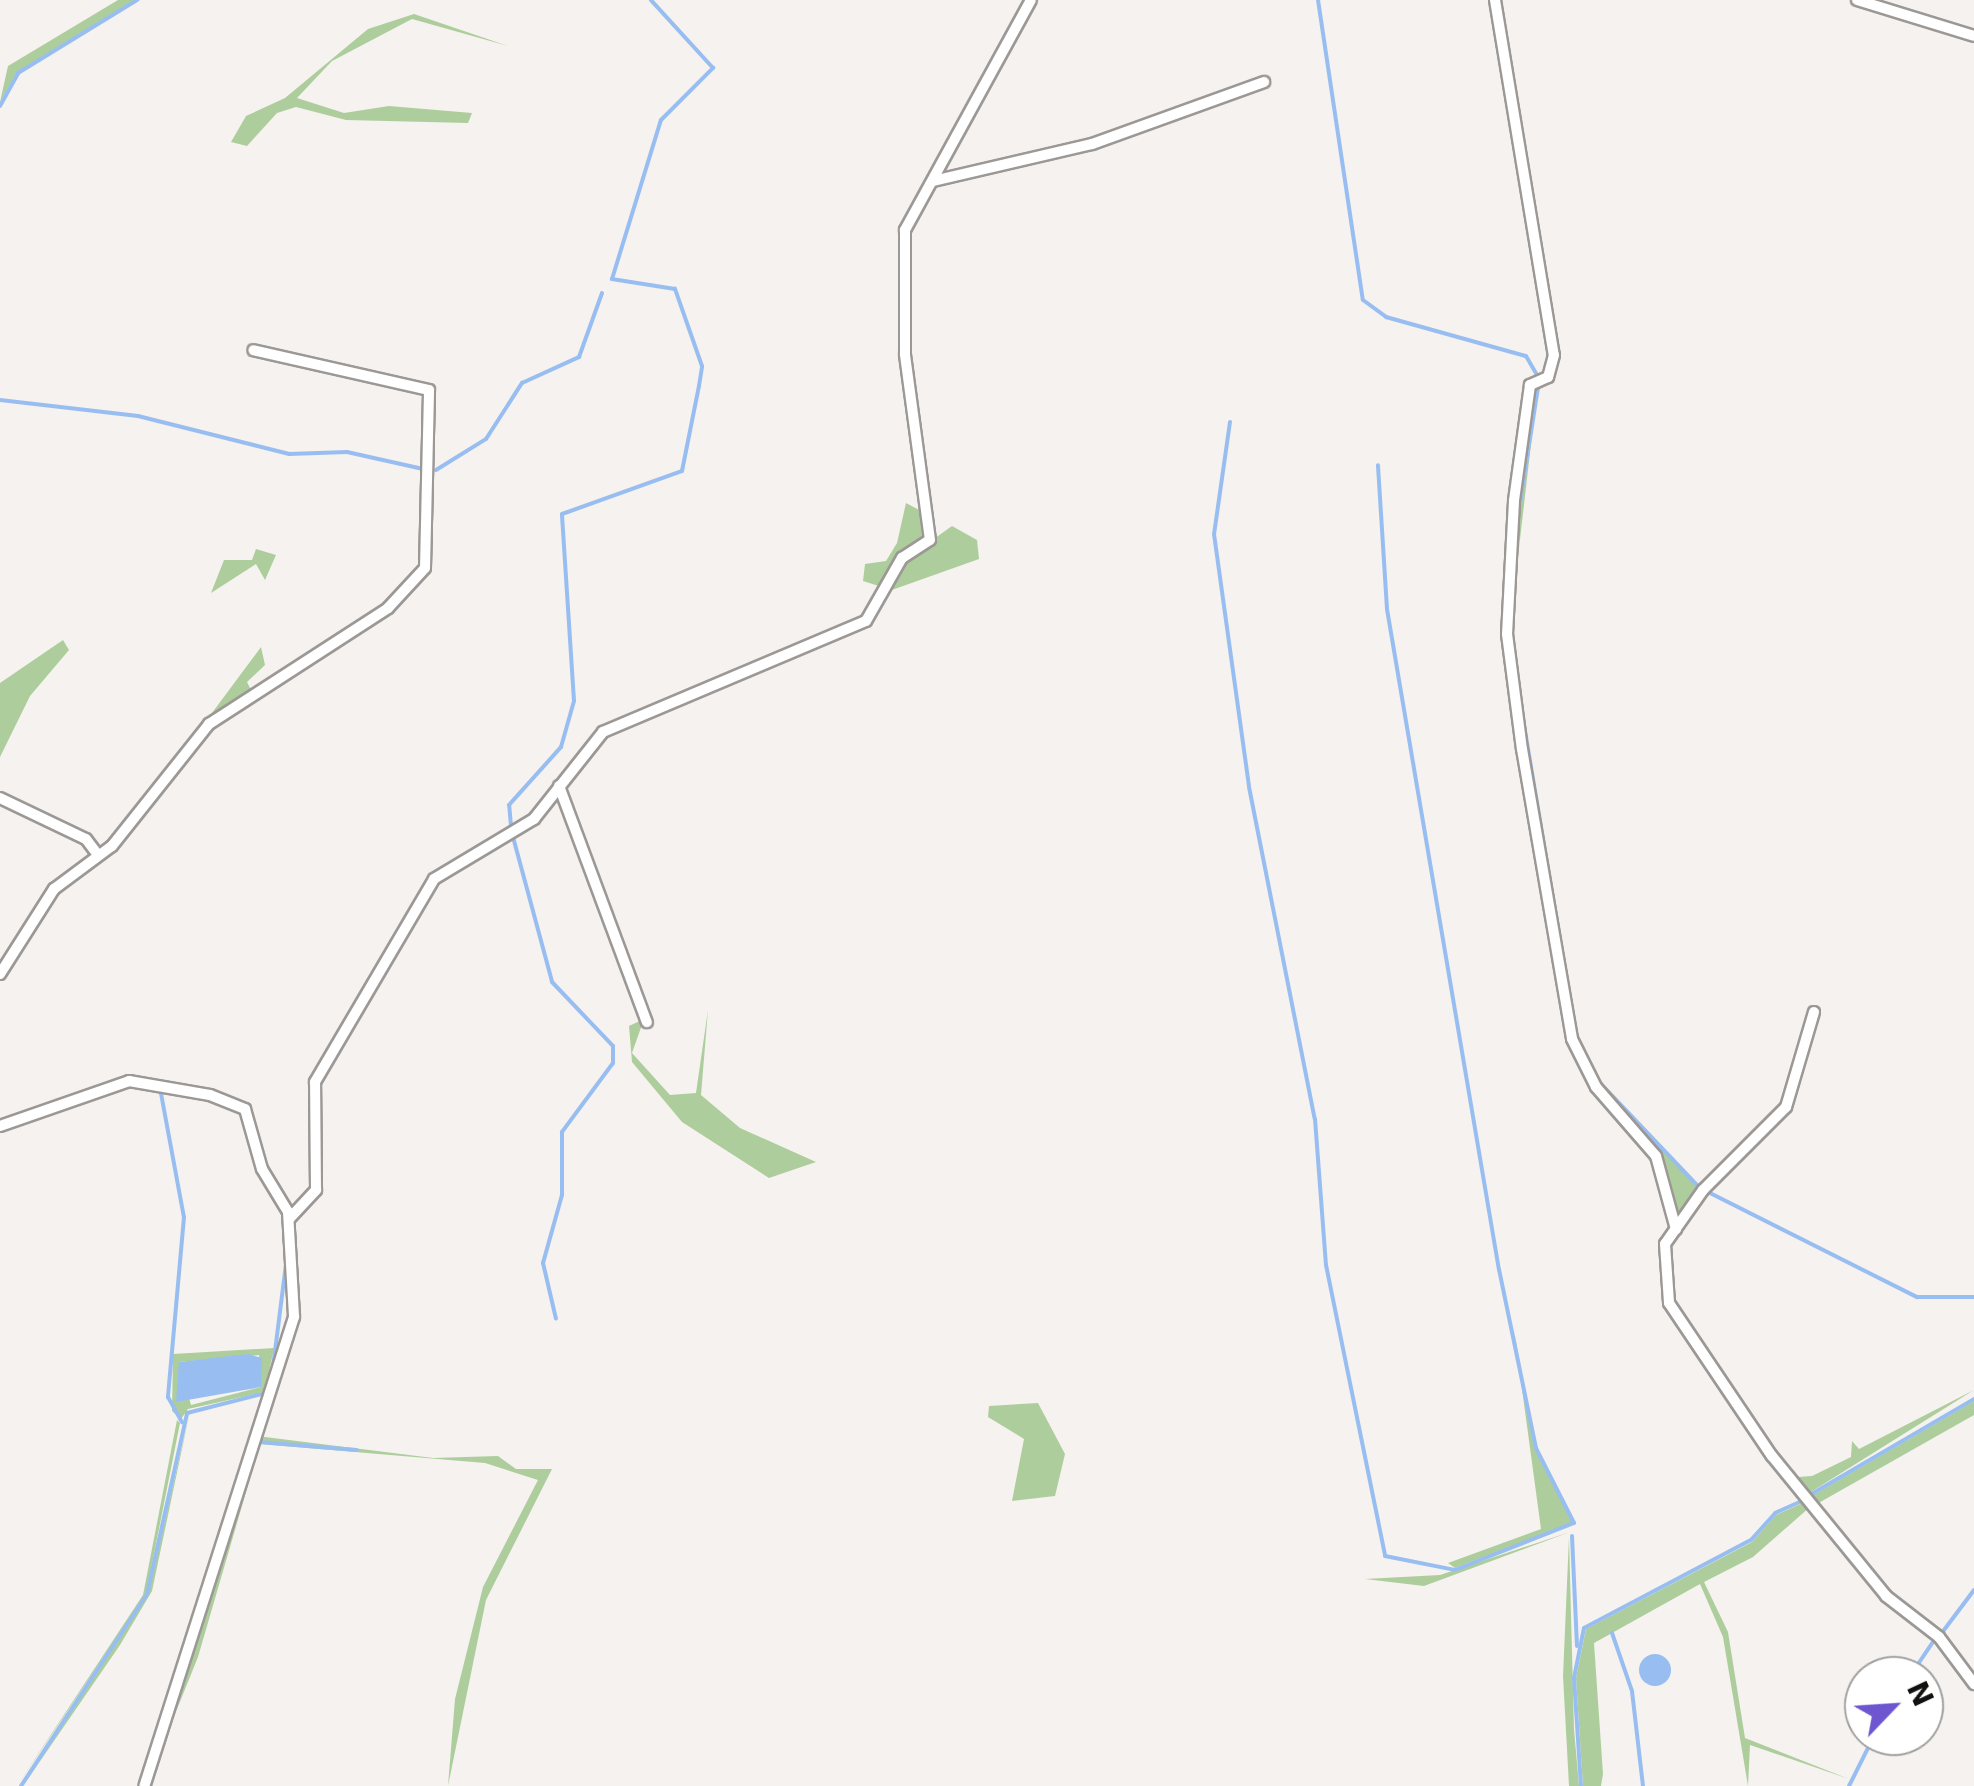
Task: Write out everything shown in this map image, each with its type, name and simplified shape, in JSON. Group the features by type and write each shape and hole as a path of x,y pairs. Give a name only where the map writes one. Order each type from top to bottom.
{"street":[{"path":"289,1220 316,1190 315,1082 368,1005 412,910 453,863 534,818 603,732 866,621 902,558 930,540 905,354 904,230 1031,0"},
{"path":"1495,0 1554,355 1548,376 1530,385 1514,501 1507,634 1522,749 1572,1039 1596,1087 1656,1156 1676,1228"},
{"path":"1857,0 1974,36"},
{"path":"933,180 1092,144 1264,82"},
{"path":"0,974 54,889 98,855 218,715 388,608 428,557 429,390 252,350"},
{"path":"558,785 647,1022"},
{"path":"0,798 86,839 98,855"},
{"path":"1814,1012 1786,1107 1676,1228 1662,1264 1688,1342 1886,1596 1940,1637 1974,1684"},
{"path":"0,1126 130,1082 210,1095 248,1114 262,1168 289,1220 294,1317 144,1786"}],"green space":[{"path":"118,0 134,0 17,72 0,102 8,66"},
{"path":"414,14 508,46 412,19 332,61 297,98 344,113 389,106 472,113 468,123 346,120 296,107 277,113 247,146 231,142 246,116 285,98 368,29"},
{"path":"1538,383 1509,635 1516,501"},
{"path":"906,503 921,511 929,534 885,588 863,581 865,564 886,561 897,543"},
{"path":"952,526 977,540 979,559 889,591 903,561"},
{"path":"256,549 276,555 265,580 256,564 211,593 224,560 252,560"},
{"path":"1509,637 1578,1048 1598,1083 1701,1189 1677,1225 1657,1155 1597,1086 1573,1039 1524,749"},
{"path":"63,640 69,650 30,696 0,757 0,683"},
{"path":"261,647 265,665 247,682 251,690 206,721"},
{"path":"708,1010 701,1095 740,1128 816,1162 769,1178 682,1122 632,1062 629,1026 644,1019 632,1053 670,1095 696,1093"},
{"path":"1514,1330 1535,1448 1573,1523 1455,1568 1448,1563 1541,1529"},
{"path":"274,1348 265,1392 188,1409 181,1419 172,1411 173,1354","holes":["259,1355 261,1387 191,1405 179,1362"]},
{"path":"1974,1390 1806,1495 1765,1441 1798,1477 1812,1476 1851,1457 1852,1441 1859,1449"},
{"path":"1974,1401 1974,1415 1815,1505 1808,1498"},
{"path":"1038,1403 1065,1454 1055,1496 1012,1501 1024,1439 988,1417 989,1406"},
{"path":"190,1411 152,1591 120,1645 23,1786 148,1595"},
{"path":"177,1420 180,1423 146,1594 17,1786 143,1595"},
{"path":"257,1436 433,1458 498,1456 516,1469 552,1469 486,1600 448,1786 455,1699 483,1587 538,1480 485,1463 260,1444 198,1657 146,1786"},
{"path":"1805,1502 1810,1507 1753,1557 1704,1582 1728,1632 1745,1738 1849,1779 1750,1745 1748,1786 1723,1637 1700,1584 1594,1643 1603,1774 1601,1786 1583,1786 1576,1678 1586,1629 1752,1542 1776,1515"},
{"path":"1570,1532 1424,1586 1365,1579 1440,1575"},
{"path":"1569,1537 1579,1786 1569,1786 1563,1676"}],"water":[{"path":"248,1354 262,1358 261,1387 176,1402 179,1362"},
{"path":"1655,1654 1666,1659 1671,1670 1666,1681 1655,1686 1644,1681 1639,1670 1644,1659"}],"waterway":[{"path":"0,106 18,73 137,0"},
{"path":"511,826 509,805 561,747 574,701 562,514 682,471 699,386 702,366 675,289 612,279 661,120 713,68 651,0"},
{"path":"1318,0 1363,300 1386,317 1526,356 1538,377"},
{"path":"436,470 486,439 522,383 579,357 602,293"},
{"path":"1519,509 1538,387"},
{"path":"0,400 138,416 289,454 347,452 423,469"},
{"path":"1230,422 1214,534 1249,787 1315,1119 1326,1265 1385,1556 1455,1570 1574,1523 1536,1448 1499,1270 1387,609 1378,465"},
{"path":"1522,713 1570,999"},
{"path":"513,837 552,982 613,1046 613,1063 562,1132 562,1195 543,1263 556,1319"},
{"path":"1599,1082 1699,1187"},
{"path":"160,1088 184,1217 168,1397 182,1422"},
{"path":"1708,1192 1917,1297 1974,1297"},
{"path":"273,1367 286,1264"},
{"path":"21,1786 147,1594 187,1413 266,1393"},
{"path":"1808,1496 1974,1399"},
{"path":"150,1786 259,1442 357,1450"},
{"path":"1581,1786 1574,1678 1584,1628 1751,1540 1775,1513 1802,1501"},
{"path":"1572,1536 1577,1646"},
{"path":"1974,1590 1941,1634 1974,1676"},
{"path":"1612,1633 1632,1691 1643,1786"},
{"path":"1924,1656 1935,1639"},
{"path":"1849,1786 1864,1756"}]}
